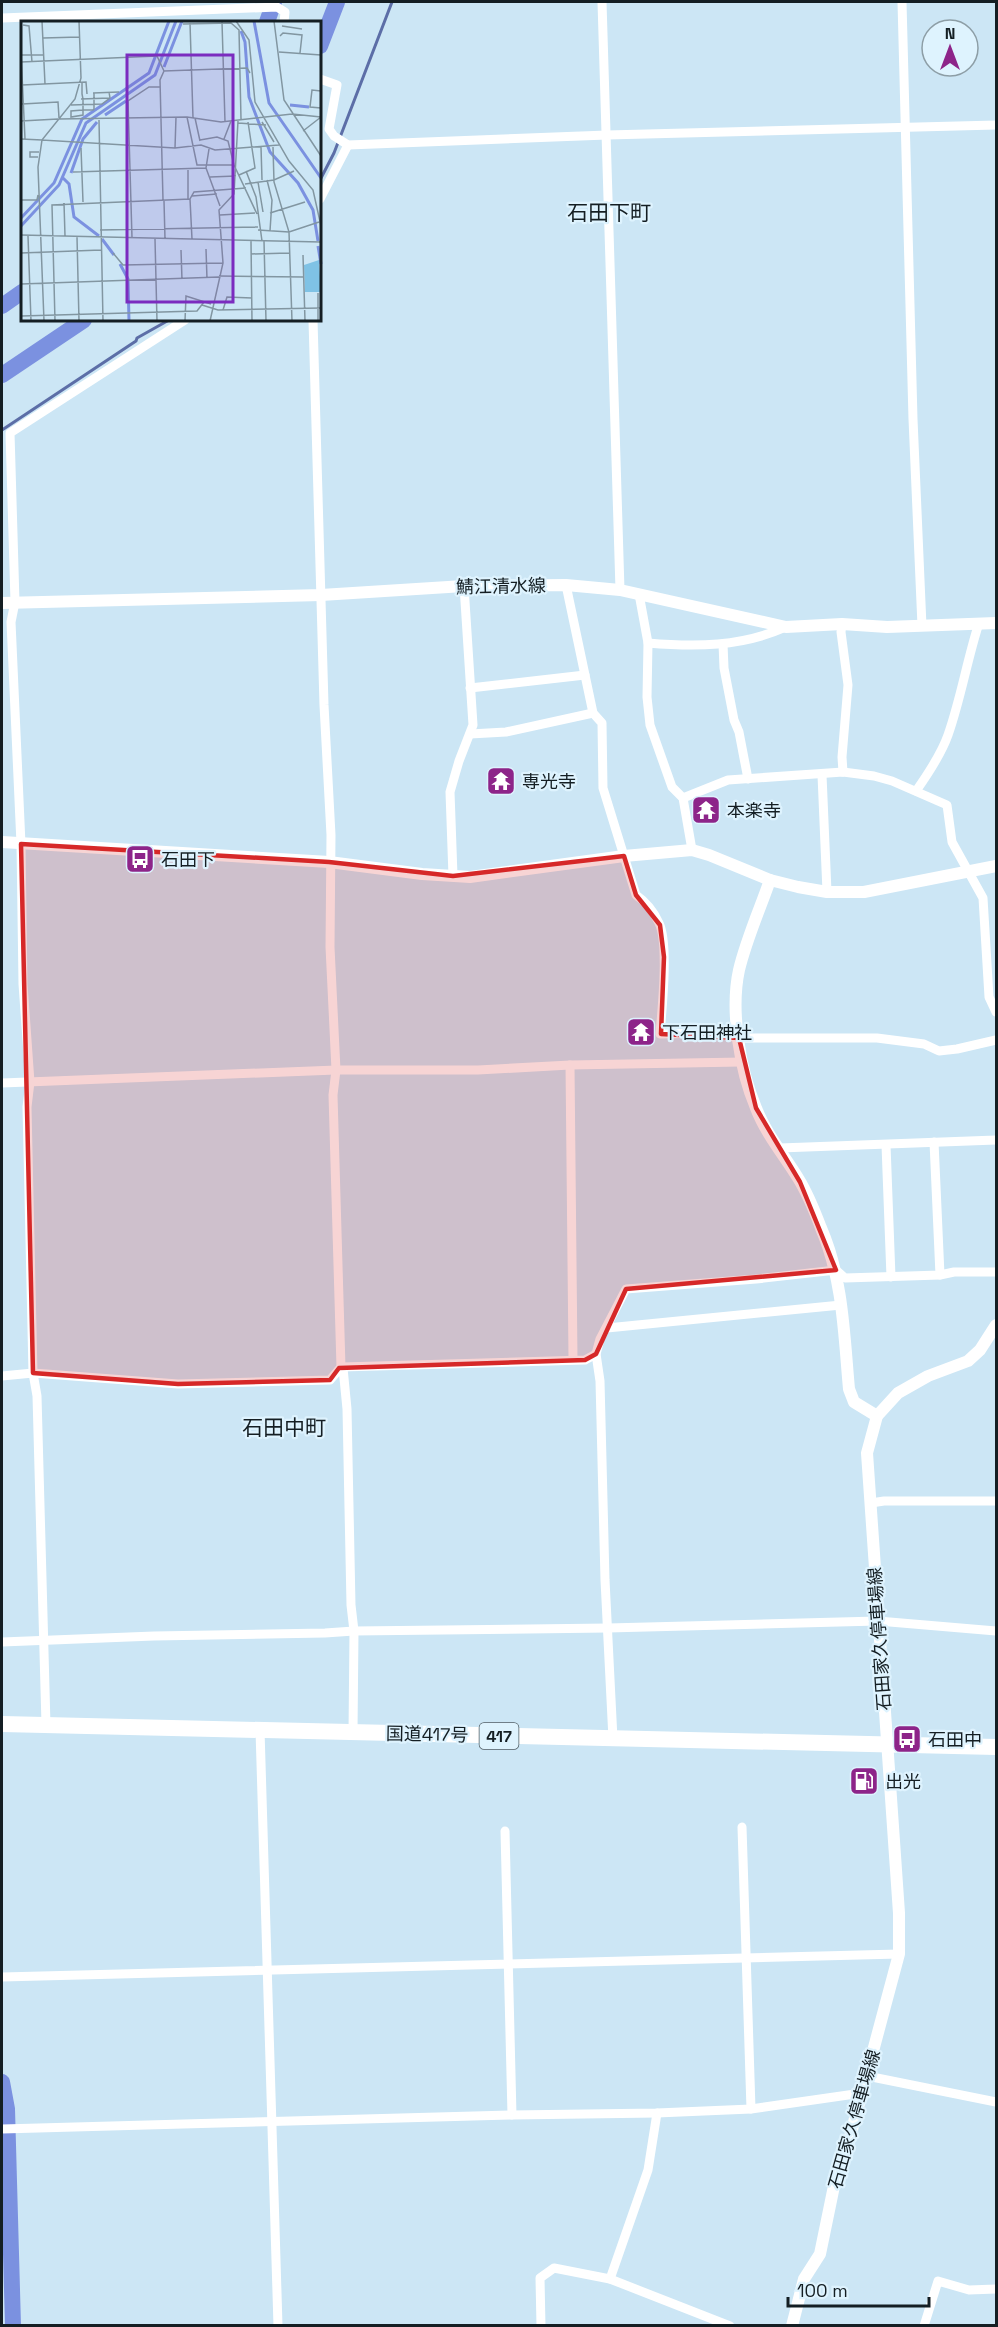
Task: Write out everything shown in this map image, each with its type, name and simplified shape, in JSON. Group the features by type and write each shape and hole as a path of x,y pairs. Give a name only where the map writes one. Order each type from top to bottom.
{"highway":[{"name":"国道417号","path":"2,1724 996,1747"}],"main road":[{"name":"鯖江清水線","path":"2,603 321,595 464,586 566,585 620,590 678,601 786,627 842,624 887,627 996,623"},
{"path":"2,842 329,862 470,877 624,856 692,850 771,880 827,892 864,892 996,866"},
{"path":"771,880 739,968 735,991 742,1062 756,1108 800,1182 822,1229 836,1270 849,1389 854,1402 877,1416"},
{"name":"石田家久停車場線","path":"792,2325 804,2279 820,2254 834,2186 867,2076 898,1954 899,1913 867,1453 877,1416 898,1393 914,1382 968,1361 980,1350 996,1326"}],"street":[{"path":"602,2 620,590"},
{"path":"902,2 913,419 922,626"},
{"path":"2,18 277,6 285,12 284,21"},
{"path":"321,79 337,85 329,129 334,136 348,145 607,135 996,125"},
{"path":"321,198 348,145"},
{"path":"46,1725 37,1396 33,1373 27,1107 30,1082 23,984 21,844 11,622 15,602 10,433 183,321"},
{"path":"313,321 331,835 330,947 336,1070 333,1095 342,1368 346,1409 351,1605 354,1631 352,1732"},
{"path":"566,585 593,713 602,723 603,788 636,894 647,903 660,925 664,957 660,1034 711,1033 739,1038 877,1038 924,1044 939,1051 996,1040"},
{"path":"453,876 450,792 473,724 464,586"},
{"path":"639,594 648,643 647,697 650,724 654,741 672,787 683,798 692,850"},
{"path":"915,791 930,771 948,737 979,623"},
{"path":"842,624 848,685 842,758 843,772"},
{"path":"648,643 699,646 723,644 762,638 786,627"},
{"path":"723,644 724,668 748,779"},
{"path":"470,688 585,675"},
{"path":"470,734 506,732 593,713"},
{"path":"683,798 728,780 843,772 874,776 947,805 952,842 982,898 989,997 996,1012"},
{"path":"822,775 827,892"},
{"path":"2,1083 336,1070 478,1070 570,1065 742,1062"},
{"path":"570,1065 573,1359"},
{"path":"780,1148 996,1140"},
{"path":"934,1142 940,1275"},
{"path":"886,1145 891,1277"},
{"path":"613,1739 600,1381 596,1354 600,1340 626,1289 836,1270 845,1278 996,1272"},
{"path":"607,1328 841,1305"},
{"path":"2,1376 33,1373 178,1384 330,1380 342,1368 382,1364 585,1360 596,1354"},
{"path":"871,1503 996,1500"},
{"path":"2,1642 354,1631 608,1628 878,1621 996,1631"},
{"path":"260,1730 278,2325"},
{"path":"742,1827 751,2109"},
{"path":"505,1831 512,2115"},
{"path":"2,1977 898,1954"},
{"path":"867,2076 996,2102"},
{"path":"2,2129 657,2113 751,2109 862,2093"},
{"path":"610,2279 648,2170 657,2113"},
{"path":"541,2325 540,2278 554,2268 610,2279 724,2325"},
{"path":"924,2325 938,2281 969,2290 996,2289"}],"highlighted area":[{"path":"21,844 329,862 453,876 624,856 636,895 660,925 664,957 661,1034 739,1038 756,1108 800,1182 836,1270 626,1289 596,1354 585,1360 339,1368 330,1380 178,1384 33,1373"}],"waterway":[{"path":"267,21 274,2"},
{"path":"321,43 337,2"},
{"path":"321,178 334,153 392,2"},
{"path":"2,306 21,293"},
{"path":"2,375 83,321"},
{"path":"2,430 136,341 137,338 167,321"},
{"path":"2,2082 7,2109 13,2326"}],"place":[{"name":"専光寺","path":"501,781"},
{"name":"本楽寺","path":"706,810"},
{"name":"石田下","path":"140,859"},
{"name":"下石田神社","path":"641,1032"},
{"name":"石田中","path":"907,1739"},
{"name":"出光","path":"864,1781"}],"district":[{"name":"石田下町","path":"609,212"},
{"name":"石田中町","path":"284,1427"}]}
